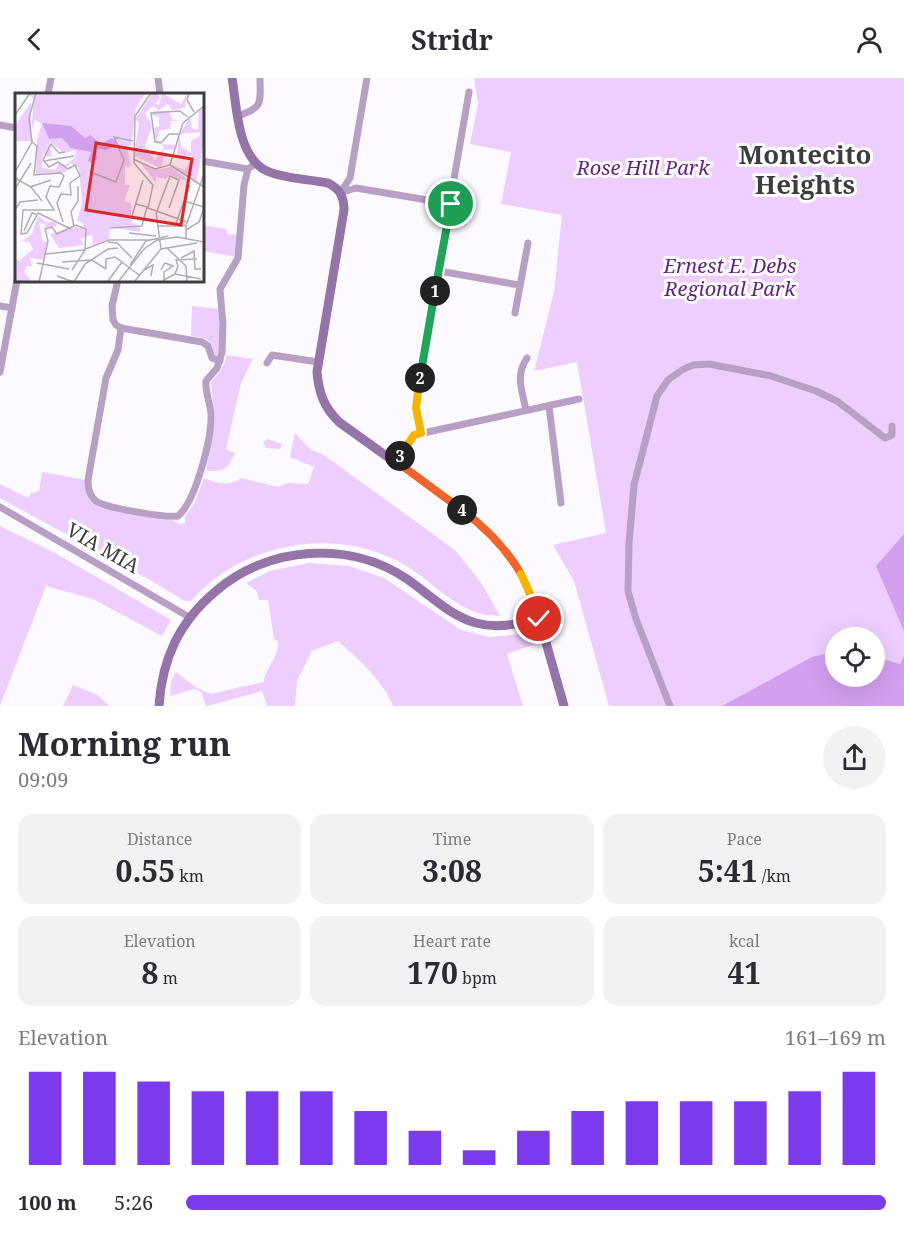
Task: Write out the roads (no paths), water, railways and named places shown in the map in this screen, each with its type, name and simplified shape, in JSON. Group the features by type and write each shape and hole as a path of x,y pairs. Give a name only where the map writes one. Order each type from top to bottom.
{"street":[{"path":"48,93 51,78"},
{"path":"158,78 160,93"},
{"path":"121,328 118,350 106,378 88,480 89,491 92,496 106,505 168,517 178,516 189,503 201,473 211,418 206,381 220,361 224,341 219,289 238,258 244,185 252,166 243,143 232,78"},
{"path":"238,116 254,111 260,102 260,78"},
{"path":"340,193 350,178 367,78"},
{"path":"421,433 416,400 470,92"},
{"path":"0,125 15,128"},
{"path":"204,161 252,166 275,174 328,183 335,186 340,193 344,201 344,210 318,362 318,384 324,405 339,422 478,522 505,550 525,581 539,619 564,706"},
{"path":"340,193 357,188 451,204"},
{"path":"514,313 528,243"},
{"path":"439,271 519,285"},
{"path":"0,372 17,282"},
{"path":"118,282 112,315 116,325 121,328 202,342 208,345 212,358 220,361"},
{"path":"0,306 12,308"},
{"path":"267,363 272,355 318,362"},
{"path":"526,358 519,376 526,410"},
{"path":"670,706 630,604 627,583 637,467 657,396 663,387 681,370 709,364 771,376 816,391 837,401 885,438 892,435 892,426"},
{"path":"397,462 414,435 579,399"},
{"path":"549,406 561,503"},
{"name":"VIA MIA","path":"0,507 189,617"},
{"path":"159,706 169,656 189,617 223,584 249,569 277,558 322,553 365,559 389,568 454,614 474,623 499,626 539,619"}],"district":[{"name":"Montecito Heights","path":"805,170"}],"park label":[{"name":"Rose Hill Park","path":"643,168"},
{"name":"Ernest E. Debs Regional Park","path":"730,278"}]}
